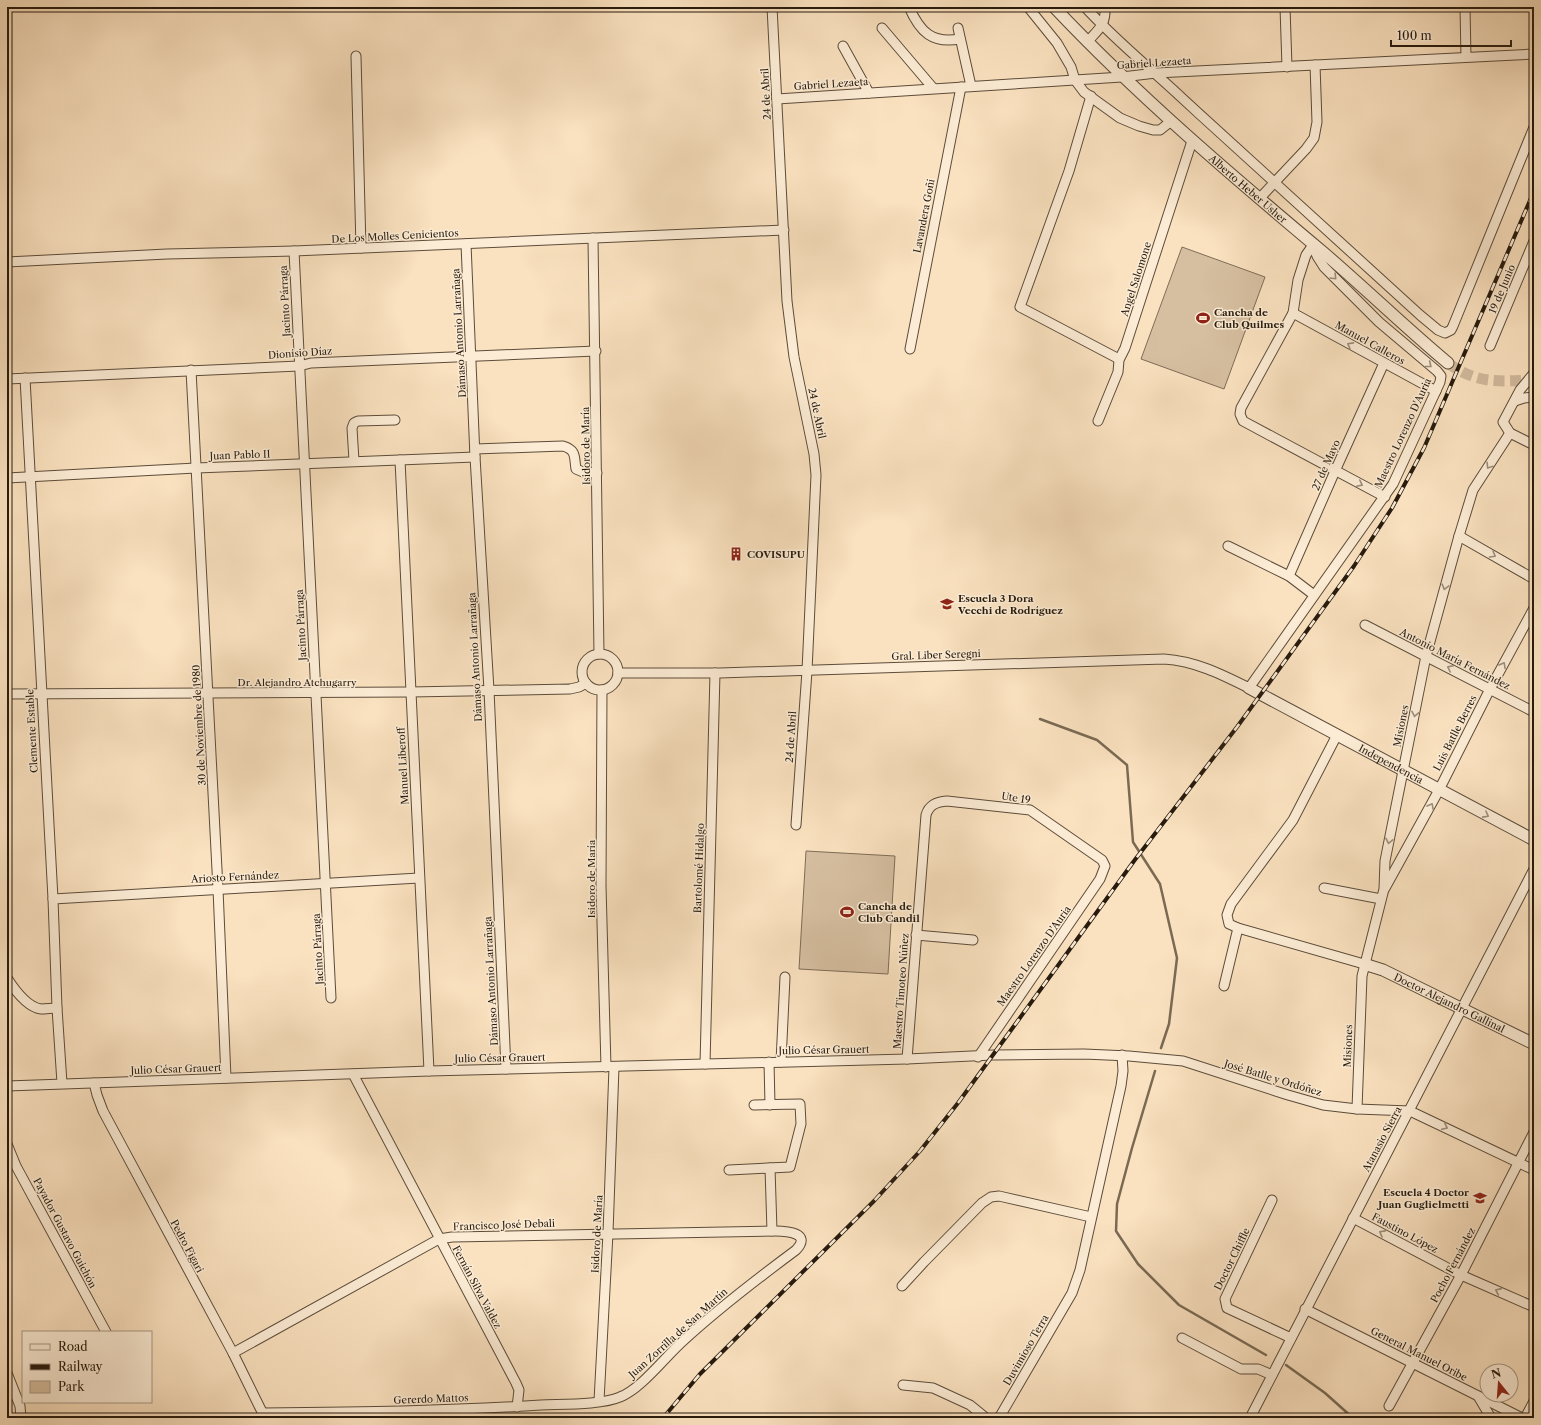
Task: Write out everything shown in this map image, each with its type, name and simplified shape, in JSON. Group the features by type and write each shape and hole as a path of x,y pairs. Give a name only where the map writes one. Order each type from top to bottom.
{"street":[{"name":"24 de Abril","path":"772,7 787,301 793,351 814,454 816,475 807,671 796,825"},
{"path":"909,7 920,28 930,36 943,40 960,39"},
{"path":"1028,7 1057,43 1071,68 1075,80 1084,92 1120,118 1139,126 1153,130 1160,130 1170,122"},
{"name":"Alberto Heber Usher","path":"1054,7 1122,77 1170,122 1313,244 1448,363"},
{"name":"Alberto Heber Usher","path":"1085,7 1102,26 1156,73 1274,183 1420,315 1438,330 1445,333 1451,330 1454,326 1534,127"},
{"path":"1087,42 1102,26 1106,17 1105,7"},
{"path":"1285,7 1287,66"},
{"path":"1465,7 1466,57"},
{"path":"882,28 933,88"},
{"path":"958,28 966,86"},
{"path":"843,46 869,93"},
{"name":"Gabriel Lezaeta","path":"777,99 1122,77 1156,73 1534,54"},
{"path":"356,56 361,248"},
{"path":"1259,199 1306,149 1316,133 1315,65"},
{"name":"Lavandera Goñi","path":"910,349 966,86"},
{"path":"1091,96 1069,170 1020,307 1119,358"},
{"name":"Angel Salomone","path":"1098,421 1118,372 1119,358 1125,348 1192,141"},
{"name":"De Los Molles Cenicientos","path":"7,262 167,254 294,251 784,230"},
{"name":"Isidoro de María","path":"594,238 599,654"},
{"name":"19 de Junio","path":"1490,346 1534,241"},
{"name":"Dámaso Antonio Larrañaga","path":"466,244 475,453 489,690 506,1069"},
{"path":"1313,244 1306,255 1298,280 1294,313 1241,408 1240,414 1242,421 1385,497"},
{"name":"Maestro Lorenzo D'Auria","path":"1248,688 1385,497 1393,484 1440,382 1441,376 1379,322 1342,286 1324,267 1317,256 1313,244"},
{"name":"Jacinto Párraga","path":"294,251 331,998"},
{"name":"Manuel Calleros","path":"1294,313 1436,391"},
{"name":"Dionisio Díaz","path":"7,379 299,366 311,363 596,351"},
{"name":"27 de Mayo","path":"1289,576 1384,363"},
{"name":"30 de Noviembre de 1980","path":"191,370 218,889 226,1078"},
{"path":"1534,373 1520,390 1503,422 1510,433 1534,446"},
{"name":"Clemente Estable","path":"25,378 62,1083"},
{"path":"1515,401 1534,397"},
{"path":"354,461 352,428 354,423 358,421 395,420"},
{"name":"Misiones","path":"1357,1109 1361,984 1364,964 1384,889 1385,861 1426,656 1473,490 1510,433"},
{"name":"Juan Pablo II","path":"7,478 304,463 400,460 563,446 569,448 574,454 576,469 583,472 597,473"},
{"name":"Manuel Liberoff","path":"400,460 429,1070"},
{"path":"1459,536 1534,579"},
{"path":"1228,546 1289,576 1314,595"},
{"name":"Luis Batlle Berres","path":"1384,889 1440,790 1490,689 1534,608"},
{"name":"Antonio María Fernández","path":"1365,625 1534,712"},
{"path":"599,654 612,658 617,665 618,673 615,683 602,690 593,689 586,683 582,674 584,665 590,657 599,654"},
{"name":"Gral. Liber Seregni","path":"618,673 807,671 1164,659 1199,665 1228,677 1248,688"},
{"name":"Bartolomé Hidalgo","path":"705,1064 715,673"},
{"name":"Dr. Alejandro Atchugarry","path":"7,694 410,692 570,688 579,687 586,683"},
{"name":"Independencia","path":"1248,688 1534,840"},
{"name":"Isidoro de María","path":"599,1401 608,1233 610,1067 601,886 602,690"},
{"path":"1337,735 1293,820 1231,904 1227,915 1229,924 1238,928 1364,964"},
{"name":"Ute 19","path":"930,807 940,802 953,802 1030,810 1102,860 1105,866"},
{"name":"Maestro Timoteo Núñez","path":"907,1059 925,823 927,811 930,807"},
{"name":"Maestro Lorenzo D'Auria","path":"978,1057 1100,879 1105,866"},
{"name":"Atanasio Sierra","path":"1250,1418 1534,869"},
{"name":"Ariosto Fernández","path":"53,899 419,878"},
{"path":"1324,888 1381,899"},
{"path":"1224,986 1238,928"},
{"path":"916,936 973,940"},
{"name":"Doctor Alejandro Gallinal","path":"1364,964 1383,970 1534,1044"},
{"path":"781,1062 785,977"},
{"path":"7,978 20,995 33,1006 40,1009 57,1008"},
{"name":"Julio César Grauert","path":"7,1086 429,1070 610,1067 978,1057 993,1055"},
{"name":"José Batlle y Ordóñez","path":"993,1055 1122,1055 1183,1061 1308,1102 1357,1109 1410,1110 1534,1170"},
{"name":"Duvimioso Terra","path":"999,1418 1072,1293 1080,1270 1121,1086 1123,1071 1122,1055"},
{"path":"769,1062 770,1105"},
{"name":"Fernán Silva Valdez","path":"353,1074 516,1383 518,1390 517,1407"},
{"name":"Pedro Figari","path":"94,1083 103,1111 264,1416"},
{"path":"729,1170 790,1166 801,1124 800,1104 754,1105"},
{"name":"Pocho Fernández","path":"1388,1406 1461,1275 1534,1132"},
{"name":"Payador Gustavo Guichón","path":"7,1144 16,1166 105,1331"},
{"path":"770,1168 772,1231"},
{"path":"902,1286 982,1203 991,1197 999,1196 1091,1217"},
{"name":"Doctor Chiffle","path":"1272,1200 1225,1299 1227,1308 1291,1338"},
{"name":"Faustino López","path":"1353,1218 1461,1275 1534,1307"},
{"name":"Francisco José Debali","path":"232,1353 439,1239 452,1237 608,1233 772,1231 792,1232 799,1236 801,1240"},
{"name":"Juan Zorrilla de San Martín","path":"599,1401 620,1397 634,1388 681,1343 721,1308 796,1250 801,1244 801,1240"},
{"name":"General Manuel Oribe","path":"1305,1310 1524,1418"},
{"path":"1182,1338 1241,1369 1258,1369 1272,1375"},
{"path":"7,1373 20,1398 20,1418"},
{"path":"902,1385 933,1388 970,1405 986,1418"},
{"path":"1478,1396 1491,1418"},
{"name":"Gererdo Mattos","path":"264,1416 392,1414 599,1401"},
{"path":"1524,1418 1534,1401"}],"green space":[{"name":"Cancha de Club Quilmes","path":"1182,247 1265,277 1224,389 1141,359"},
{"name":"Cancha de Club Candil","path":"806,851 895,856 888,974 799,969"}],"waterway":[{"path":"1040,719 1097,740 1127,765 1133,842 1160,884 1177,958 1169,1024 1161,1048"},
{"path":"1155,1071 1117,1204 1116,1231 1138,1264 1179,1305 1266,1355"},
{"path":"1286,1365 1325,1393 1353,1418"}],"tunnel":[{"path":"1448,363 1469,375 1479,378 1500,381 1534,380"}],"railway":[{"path":"663,1418 700,1374 874,1201 920,1151 958,1103 1134,861 1237,727 1354,566 1392,508 1424,448 1534,191"}],"place":[{"name":"Cancha de Club Quilmes","path":"1203,318"},
{"name":"COVISUPU","path":"736,554"},
{"name":"Escuela 3 Dora Vecchi de Rodríguez","path":"947,604"},
{"name":"Cancha de Club Candil","path":"847,912"},
{"name":"Escuela 4 Doctor Juan Guglielmetti","path":"1480,1198"}]}
